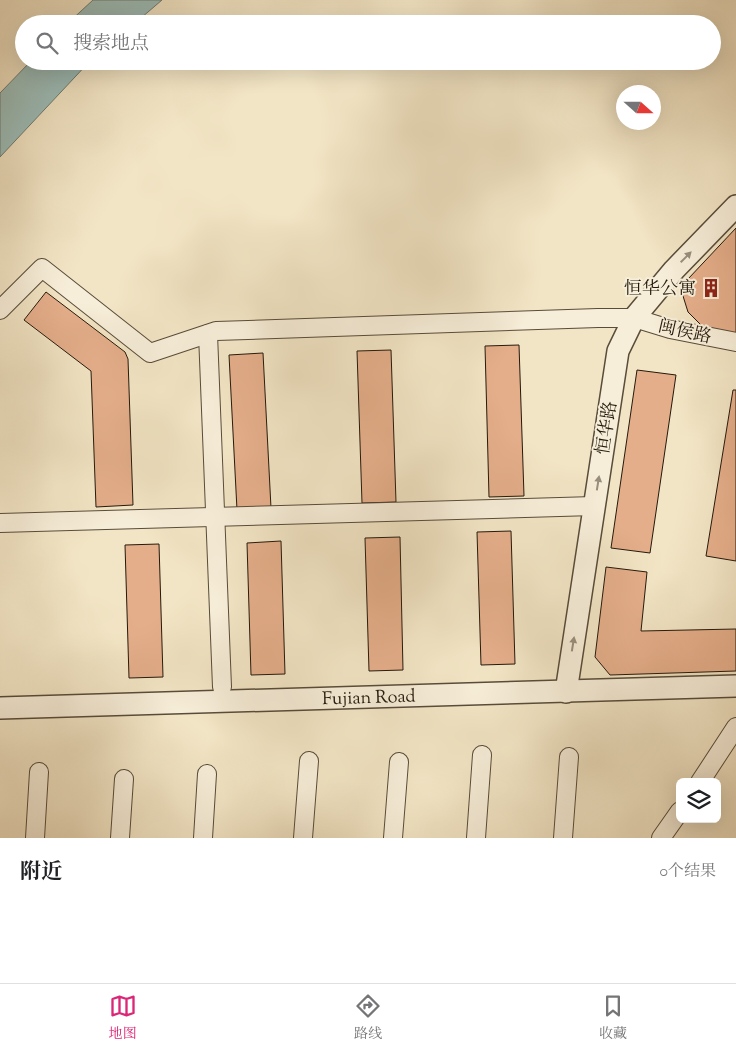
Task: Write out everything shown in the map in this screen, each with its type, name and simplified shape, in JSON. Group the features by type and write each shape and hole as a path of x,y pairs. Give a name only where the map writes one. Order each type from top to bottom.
{"street":[{"name":"恒华路","path":"566,692 618,351 634,318 674,270 736,206"},
{"name":"闽侯路","path":"0,310 42,268 150,353 208,334 236,330 634,318 670,329 736,342"},
{"path":"208,334 222,687"},
{"path":"0,524 594,506"},
{"name":"Fujian Road","path":"0,708 736,686"},
{"path":"703,778 736,727"},
{"path":"476,838 482,755"},
{"path":"564,838 569,757"},
{"path":"303,838 309,761"},
{"path":"393,838 399,762"},
{"path":"35,838 39,772"},
{"path":"203,838 207,774"},
{"path":"120,838 124,779"},
{"path":"661,838 676,817"}],"water":[{"path":"93,0 162,0 144,15 77,15"},
{"path":"22,70 82,70 0,157 0,93"}],"building":[{"name":"恒华公寓","path":"736,228 736,334 702,326 688,312 683,296 688,279"},
{"path":"46,292 125,352 128,359 133,505 96,507 91,371 24,320"},
{"path":"519,345 524,496 489,497 485,346"},
{"path":"391,350 396,502 362,503 357,351"},
{"path":"263,353 271,508 237,510 229,355"},
{"path":"637,370 676,375 650,553 611,548"},
{"path":"733,390 736,390 736,561 706,556"},
{"path":"511,531 515,664 481,665 477,532"},
{"path":"400,537 403,670 369,671 365,538"},
{"path":"281,541 285,674 251,675 247,543"},
{"path":"159,544 163,677 129,678 125,545"},
{"path":"606,567 647,572 641,631 736,629 736,671 610,675 595,657"}],"place":[{"name":"恒华公寓","path":"711,288"}]}
